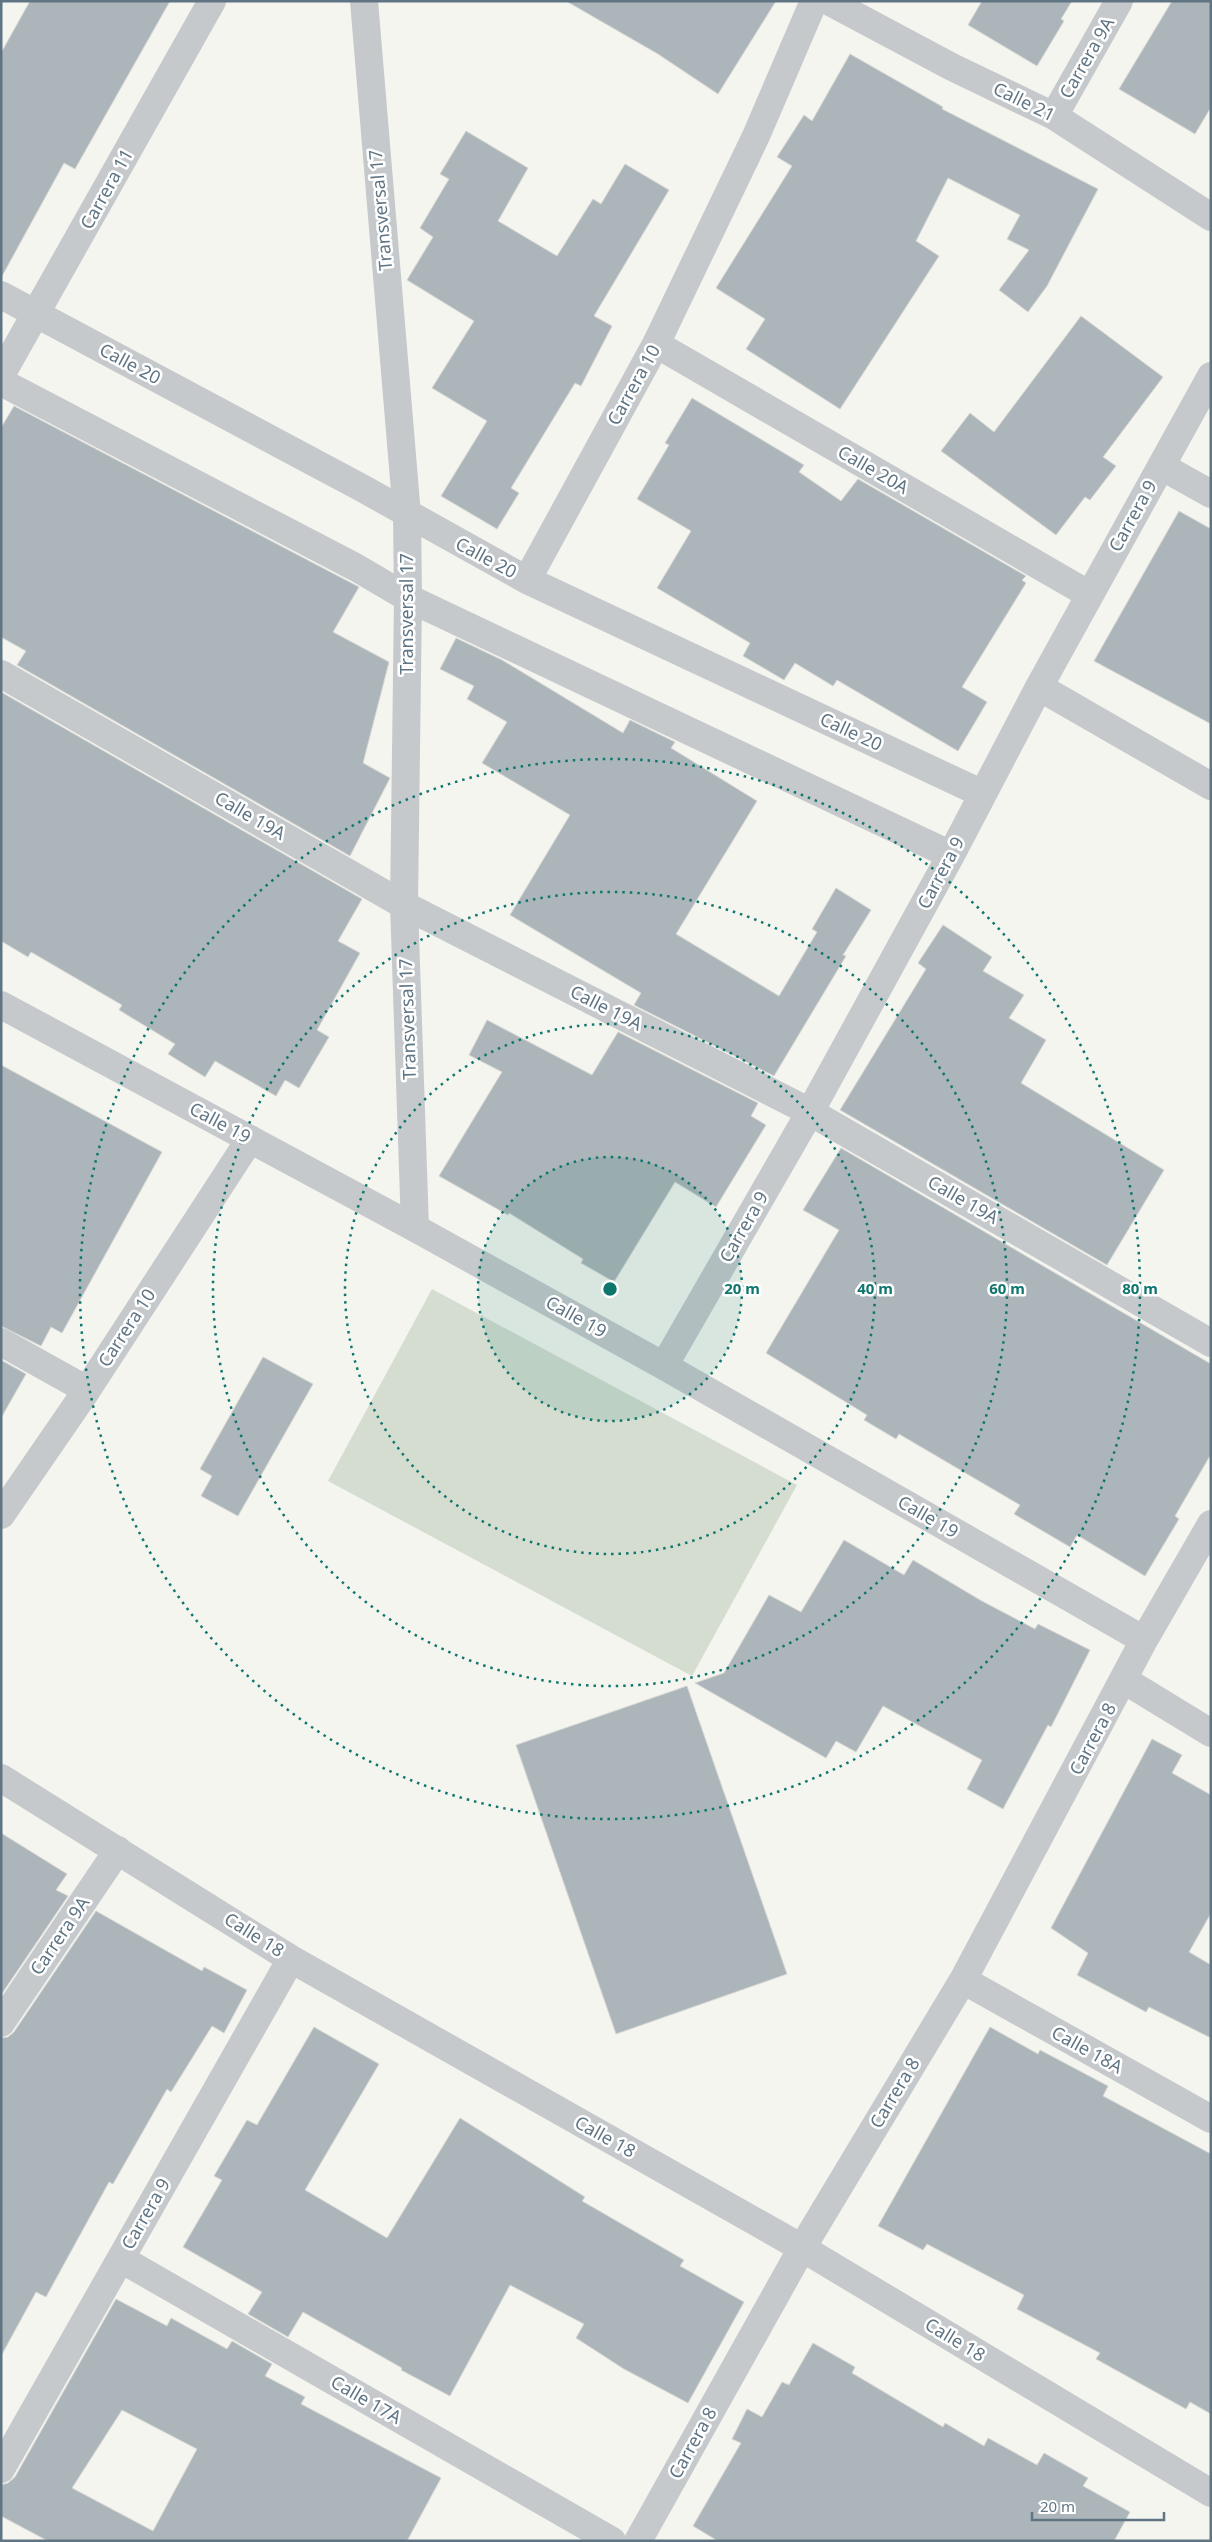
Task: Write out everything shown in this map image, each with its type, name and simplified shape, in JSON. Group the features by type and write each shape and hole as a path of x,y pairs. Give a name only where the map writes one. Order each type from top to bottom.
{"street":[{"name":"Carrera 11","path":"1,376 212,1"},
{"name":"Transversal 17","path":"364,1 407,515 408,598 404,905 415,1228"},
{"name":"Carrera 10","path":"527,580 656,344 778,88 814,1"},
{"name":"Calle 21","path":"828,1 952,67 1054,116 1211,217"},
{"name":"Carrera 9A","path":"1054,116 1120,1"},
{"name":"Calle 20","path":"1,295 362,488 407,515 527,580 983,794"},
{"name":"Calle 20A","path":"656,344 1090,595"},
{"name":"Carrera 9","path":"664,1366 810,1112 951,855 1039,687 1211,376"},
{"path":"1,382 358,568 408,598 951,855"},
{"path":"1161,466 1211,494"},
{"name":"Calle 19A","path":"1,674 404,905 810,1112 1211,1343"},
{"path":"1039,687 1211,786"},
{"name":"Calle 19","path":"1,1005 415,1228 664,1366 1144,1640"},
{"name":"Carrera 10","path":"1,1515 87,1390 250,1139"},
{"path":"1,1342 87,1390"},
{"name":"Carrera 8","path":"638,2541 802,2248 963,1980 1144,1640 1211,1524"},
{"path":"1124,1680 1211,1733"},
{"name":"Calle 18","path":"1,1778 291,1959 802,2248 1211,2492"},
{"name":"Carrera 9A","path":"1,2023 118,1850"},
{"name":"Carrera 9","path":"1,2469 291,1959"},
{"name":"Calle 18A","path":"963,1980 1211,2119"},
{"name":"Calle 17A","path":"121,2259 612,2541"}],"shaded area":[{"path":"432,1289 797,1485 692,1676 328,1481"}],"building":[{"path":"30,1 170,1 75,169 64,163 1,278 1,53"},
{"path":"566,1 776,1 718,94 658,54"},
{"path":"982,1 1072,1 1061,19 1064,21 1037,66 968,25"},
{"path":"1172,1 1211,1 1211,107 1195,134 1119,89"},
{"path":"850,54 943,107 942,109 1098,189 1047,286 1028,312 999,290 1029,250 1007,239 1020,215 948,178 916,241 939,256 840,409 746,349 765,319 716,288 792,166 777,157 804,115 812,121"},
{"path":"466,131 528,168 498,221 557,256 593,199 601,204 625,164 669,190 594,316 612,326 581,386 575,383 511,488 519,493 497,529 441,496 487,421 432,388 474,321 407,280 433,237 420,228 449,179 440,174"},
{"path":"1081,316 1163,377 1103,457 1116,466 1090,500 1085,497 1056,535 941,451 970,413 994,432"},
{"path":"692,398 804,465 799,472 841,501 858,479 1026,576 1022,580 1026,583 962,687 987,702 958,751 837,680 833,686 795,663 784,680 743,656 750,643 657,588 691,531 637,499 669,445 665,443"},
{"path":"14,406 359,587 333,632 389,662 363,763 390,778 350,856 17,665 26,651 1,637 1,428"},
{"path":"1179,511 1211,529 1211,724 1094,661"},
{"path":"456,638 502,660 623,733 630,720 675,742 671,748 757,801 676,934 779,996 817,932 812,929 836,888 871,910 843,955 846,956 774,1076 634,1005 641,993 510,915 570,815 482,763 507,722 467,699 474,686 440,669"},
{"path":"1,692 362,899 338,941 360,953 317,1030 329,1037 299,1088 285,1080 276,1096 215,1061 205,1077 168,1054 175,1044 119,1010 122,1005 31,952 28,957 1,941"},
{"path":"943,925 992,957 983,971 1024,995 1009,1018 1046,1040 1021,1083 1164,1170 1107,1265 840,1110 926,969 918,963"},
{"path":"487,1020 592,1075 618,1032 758,1103 751,1116 766,1125 716,1207 675,1182 614,1282 581,1263 583,1259 509,1213 508,1215 439,1176 502,1072 469,1055"},
{"path":"1,1065 162,1152 62,1333 51,1327 41,1346 1,1326"},
{"path":"841,1148 1211,1364 1211,1454 1175,1516 1179,1519 1145,1576 1077,1535 1070,1547 1014,1514 1020,1505 899,1434 896,1439 864,1420 867,1415 766,1353 839,1230 803,1210"},
{"path":"263,1357 313,1384 238,1516 201,1496 212,1476 200,1469"},
{"path":"1,1360 26,1374 1,1418"},
{"path":"844,1540 904,1575 913,1560 980,1600 1035,1629 1038,1624 1090,1650 1051,1727 1048,1725 1003,1809 967,1789 982,1760 883,1706 856,1752 836,1741 826,1758 695,1683 724,1673 769,1595 801,1612"},
{"path":"687,1686 787,1974 616,2034 516,1745"},
{"path":"1152,1739 1182,1755 1172,1773 1211,1795 1211,1913 1189,1952 1211,1965 1211,2038 1149,2007 1146,2012 1077,1975 1088,1953 1051,1928"},
{"path":"1,1833 67,1874 56,1890 68,1896 1,1995"},
{"path":"96,1911 202,1971 204,1967 247,1990 224,2033 212,2026 171,2092 167,2089 113,2184 109,2182 46,2297 36,2292 1,2356 1,2038 8,2037 14,2032"},
{"path":"314,2027 379,2064 305,2190 387,2238 460,2118 585,2197 582,2201 684,2260 680,2266 744,2302 688,2403 624,2369 576,2338 584,2324 510,2285 450,2396 401,2370 402,2368 303,2312 288,2337 248,2314 262,2292 183,2247 222,2180 214,2176 247,2120 257,2125"},
{"path":"990,2027 1038,2054 1040,2050 1108,2086 1103,2096 1211,2154 1211,2414 1190,2402 1186,2409 1096,2359 1100,2353 1017,2309 1024,2295 927,2244 923,2250 878,2226"},
{"path":"116,2299 167,2326 171,2318 227,2349 232,2341 272,2364 265,2376 305,2397 301,2404 441,2478 407,2541 48,2541 1,2516 1,2485 8,2483 15,2477","holes":["122,2410 197,2449 153,2531 72,2488"]},
{"path":"813,2343 855,2367 852,2373 943,2427 945,2423 984,2446 988,2438 1037,2465 1044,2453 1088,2478 1083,2486 1130,2512 1114,2541 718,2541 693,2526 741,2443 732,2439 747,2409 762,2417 782,2382 789,2385"}]}
